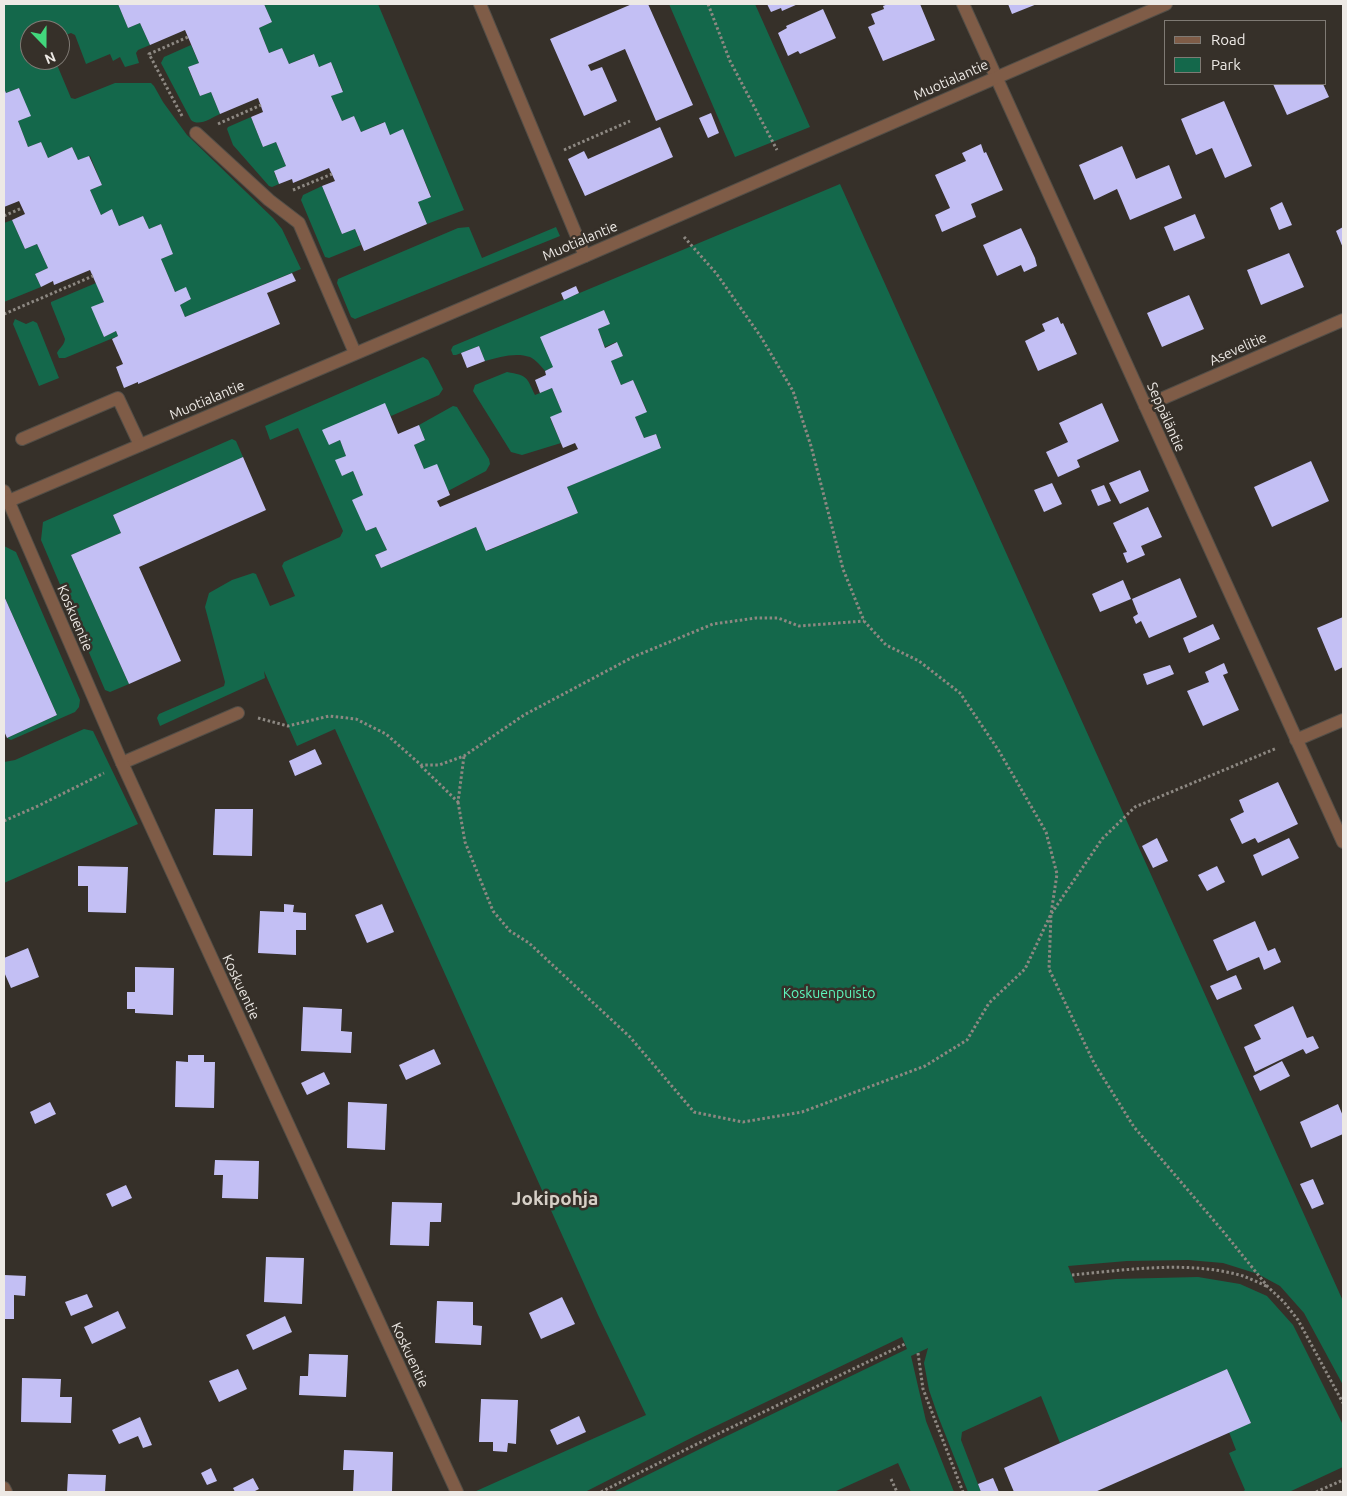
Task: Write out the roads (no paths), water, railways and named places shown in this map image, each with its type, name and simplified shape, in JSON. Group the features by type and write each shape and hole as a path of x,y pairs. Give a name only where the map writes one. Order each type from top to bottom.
{"street":[{"path":"480,4 584,256"},
{"name":"Seppäläntie","path":"963,4 1343,842"},
{"name":"Muotialantie","path":"5,498 140,445 584,256 1166,4"},
{"path":"196,133 269,200 299,223 355,353"},
{"name":"Asevelitie","path":"1145,406 1343,320"},
{"path":"22,438 118,398 140,445"},
{"name":"Koskuentie","path":"5,498 122,763 457,1492"},
{"path":"122,763 238,713"},
{"path":"1296,740 1343,720"},
{"path":"4,1488 6,1492"}],"district":[{"name":"Jokipohja","path":"555,1199"}],"park label":[{"name":"Koskuenpuisto","path":"829,993"}]}
